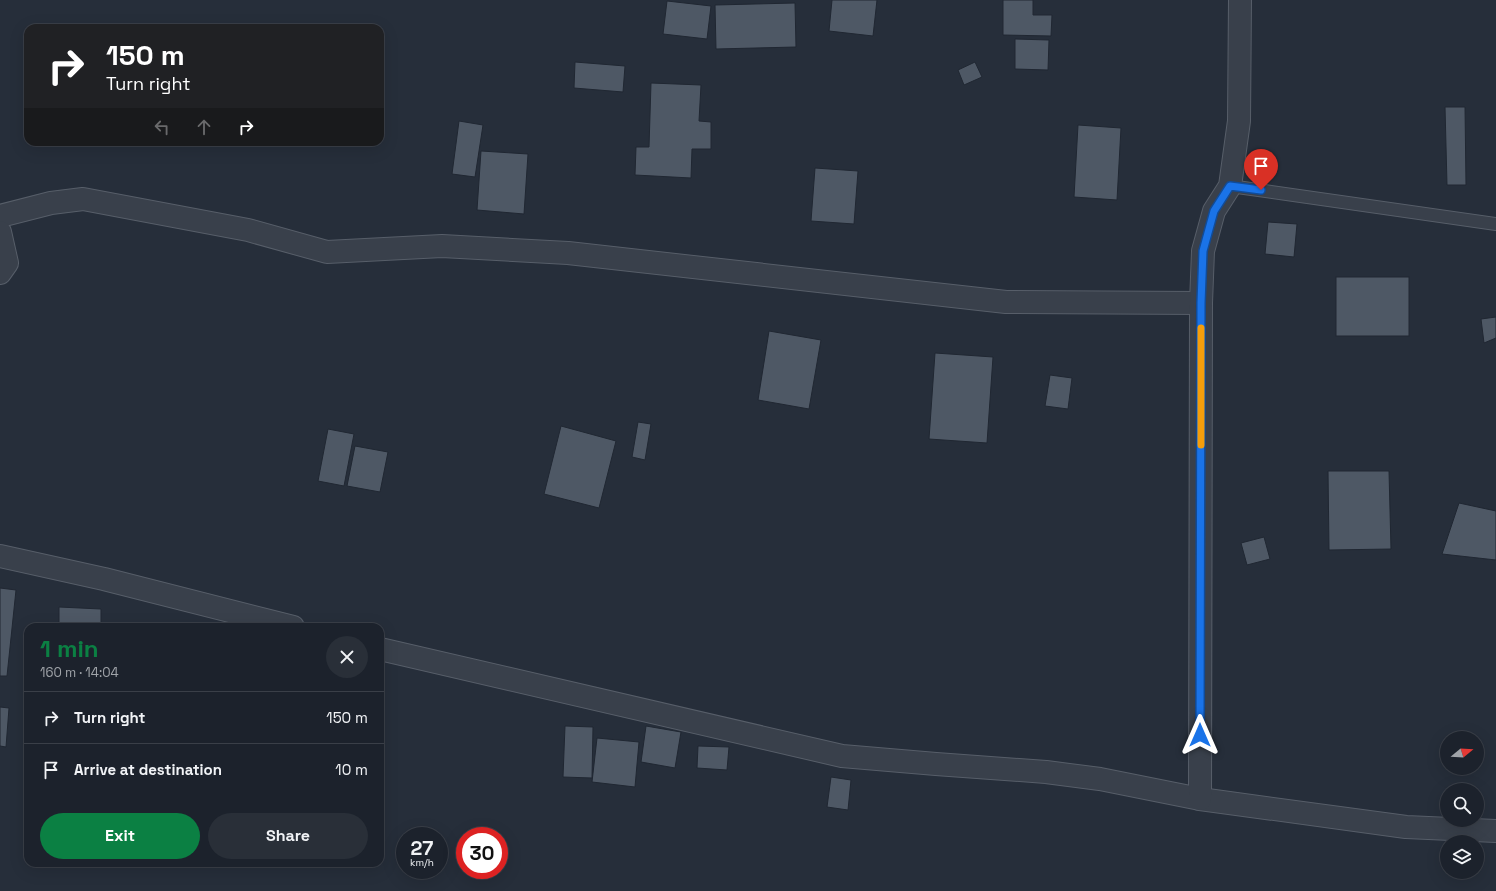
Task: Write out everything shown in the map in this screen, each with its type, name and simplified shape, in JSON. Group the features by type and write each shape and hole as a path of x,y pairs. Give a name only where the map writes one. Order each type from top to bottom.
{"street":[{"path":"1200,799 1201,303 1203,251 1214,211 1230,186 1239,121 1240,0"},
{"path":"0,216 51,203 83,199 248,230 327,252 442,246 568,253 1006,302 1201,303"},
{"path":"0,232 7,263 0,273"},
{"path":"0,556 104,579 277,623"},
{"path":"384,650 842,756 1046,772 1100,779 1200,799 1406,826 1496,831"}],"lane":[{"path":"1230,186 1496,224"}],"building":[{"path":"832,0 877,0 873,36 829,31"},
{"path":"1003,0 1033,0 1033,15 1052,15 1051,36 1003,35"},
{"path":"667,1 711,6 707,39 663,34"},
{"path":"795,3 796,47 716,49 715,5"},
{"path":"1015,39 1049,40 1048,70 1015,69"},
{"path":"575,62 625,66 623,92 574,88"},
{"path":"975,62 982,77 964,85 958,70"},
{"path":"651,83 701,85 699,121 711,122 711,149 692,149 691,178 635,175 636,147 649,147"},
{"path":"1445,107 1465,107 1466,185 1447,185"},
{"path":"459,121 483,125 475,177 452,174"},
{"path":"1078,125 1121,128 1117,200 1074,197"},
{"path":"481,151 528,154 524,214 477,210"},
{"path":"815,168 858,171 854,224 811,221"},
{"path":"1268,222 1297,224 1294,257 1265,254"},
{"path":"1336,277 1409,277 1409,336 1336,336"},
{"path":"1496,317 1496,338 1484,343 1481,319"},
{"path":"769,331 821,340 809,409 758,400"},
{"path":"935,353 993,357 987,443 929,439"},
{"path":"1050,375 1072,378 1068,409 1045,406"},
{"path":"638,422 651,424 645,460 632,457"},
{"path":"561,426 616,441 599,508 544,494"},
{"path":"328,429 354,434 344,486 318,481"},
{"path":"355,446 388,452 380,492 347,486"},
{"path":"1328,471 1389,471 1391,549 1329,550"},
{"path":"1459,503 1496,511 1496,560 1442,554"},
{"path":"1264,537 1270,559 1247,565 1241,543"},
{"path":"0,588 16,590 7,676 0,676"},
{"path":"59,607 101,609 101,623 59,623"},
{"path":"0,707 9,708 6,747 0,746"},
{"path":"565,726 593,727 592,778 563,777"},
{"path":"646,726 681,732 675,768 641,762"},
{"path":"597,738 639,742 635,787 592,782"},
{"path":"698,746 729,747 727,770 697,768"},
{"path":"831,777 851,780 848,810 827,807"}],"slow traffic":[{"path":"1201,328 1201,445"}],"route":[{"path":"1200,735 1201,303 1203,251 1214,211 1230,186 1261,190"}]}
